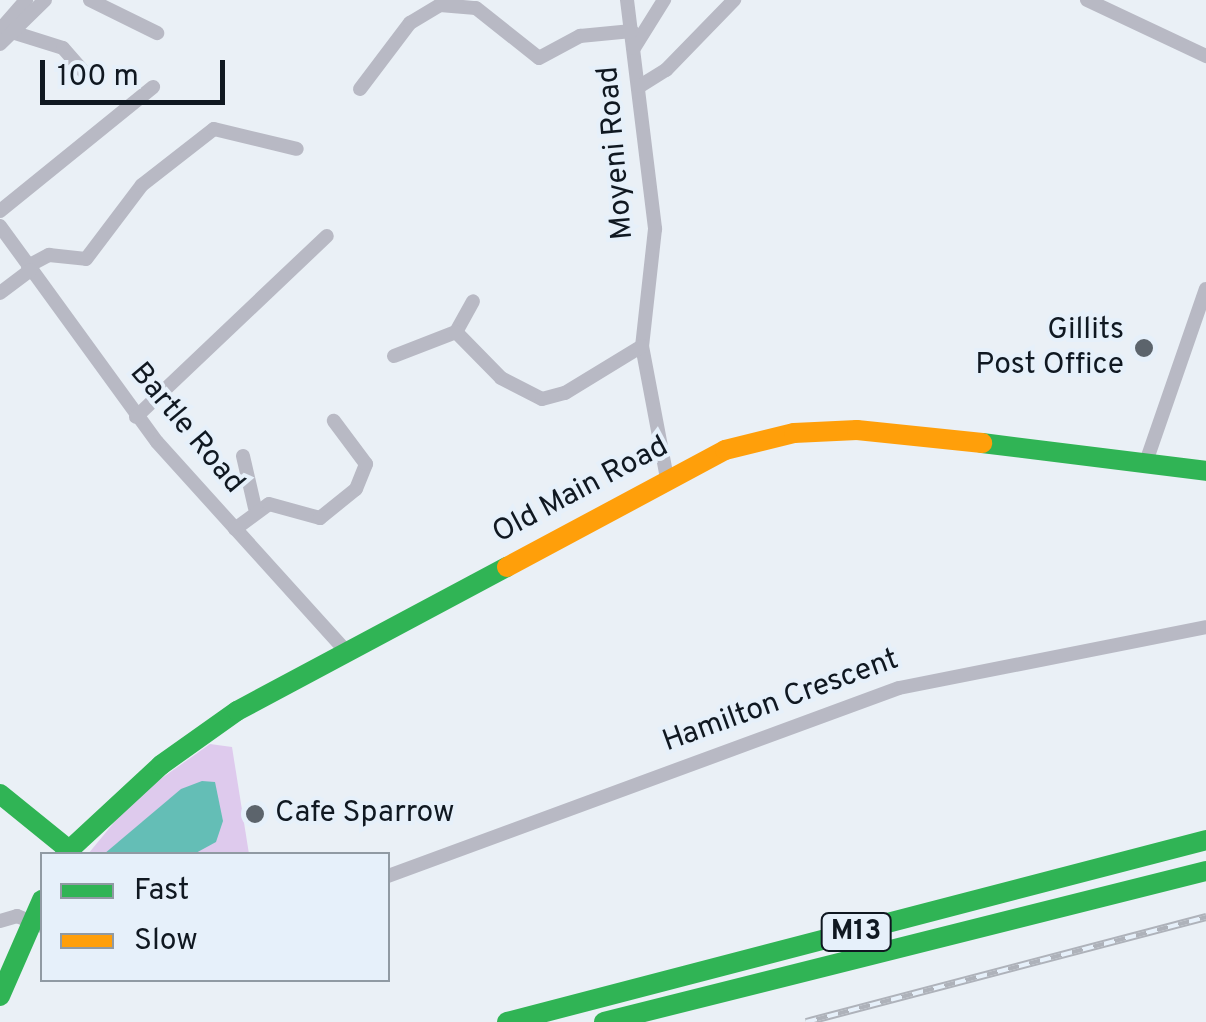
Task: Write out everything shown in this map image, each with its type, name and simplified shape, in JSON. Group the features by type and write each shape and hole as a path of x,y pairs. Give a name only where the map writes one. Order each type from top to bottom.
{"main road":[{"name":"Old Main Road","path":"66,852 203,733 666,478 748,442 824,430 1147,459 1206,471"},
{"path":"0,794 66,852"},
{"name":"M13","path":"507,1022 1206,840"},
{"name":"M13","path":"604,1022 1206,871"},
{"path":"0,996 37,924"}],"street":[{"path":"0,44 26,0"},
{"path":"6,31 45,0"},
{"path":"90,0 157,34"},
{"name":"Moyeni Road","path":"627,0 655,229 642,346 666,478"},
{"path":"634,48 664,0"},
{"path":"640,86 664,72 734,0"},
{"path":"1087,0 1206,56"},
{"path":"360,89 410,23 440,5 476,8 539,58 580,36 632,31"},
{"path":"6,31 63,48 84,72"},
{"path":"0,211 154,87"},
{"path":"0,293 49,255 86,259 142,185 214,130 297,149"},
{"name":"Bartle Road","path":"0,226 136,416 347,652"},
{"path":"136,416 327,236"},
{"path":"1147,459 1206,290"},
{"path":"394,356 456,332 472,301"},
{"path":"456,332 501,378 542,399 565,393 642,346"},
{"path":"235,529 255,508 282,504 317,520 356,489 366,464 334,421"},
{"path":"243,456 255,508"},
{"name":"Hamilton Crescent","path":"390,875 899,688 1206,627"},
{"path":"0,921 16,916 37,924"}],"shaded area":[{"path":"210,744 232,747 249,852 90,852 135,797"},
{"path":"202,781 215,782 223,821 216,842 198,852 106,852 181,789"}],"railway":[{"path":"806,1022 1206,917"}],"traffic: fast":[{"path":"982,443 1206,471"},
{"path":"67,852 161,765 237,711 507,567"},
{"path":"0,794 68,849"},
{"path":"507,1022 1206,840"},
{"path":"604,1022 1206,871"},
{"path":"0,996 40,905"}],"traffic: slow":[{"path":"507,567 725,450 794,433 857,430 982,443"}],"place":[{"name":"Gillits Post Office","path":"1144,348"},
{"name":"Cafe Sparrow","path":"255,814"}]}
